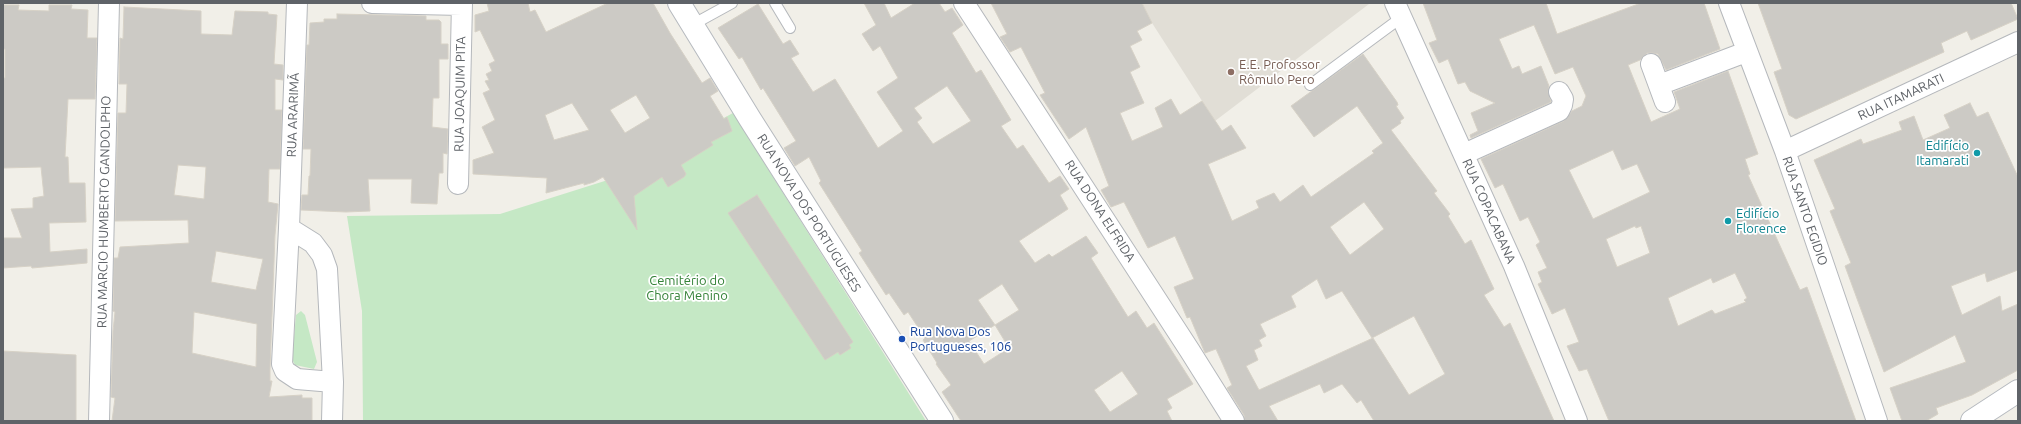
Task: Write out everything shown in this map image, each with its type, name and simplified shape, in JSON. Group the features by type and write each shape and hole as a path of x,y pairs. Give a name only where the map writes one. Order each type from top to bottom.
{"street":[{"name":"RUA MARCIO HUMBERTO GANDOLPHO","path":"99,421 109,3"},
{"name":"RUA ARARIMÃ","path":"297,3 289,228 282,364 285,371 297,379 332,382"},
{"path":"372,3 462,4"},
{"name":"RUA NOVA DOS PORTUGUESES","path":"679,3 942,421"},
{"name":"RUA DONA ELFRIDA","path":"964,3 1234,421"},
{"name":"RUA SANTO EGIDIO","path":"1729,3 1746,52 1785,151 1877,421"},
{"name":"RUA JOAQUIM PITA","path":"458,184 462,4"},
{"name":"RUA COPACABANA","path":"1398,10 1514,266 1577,421"},
{"name":"RUA ITAMARATI","path":"1785,151 2018,42"},
{"path":"1651,64 1662,93 1746,52"},
{"path":"1464,154 1559,111 1563,99 1559,92"},
{"path":"289,228 313,243 322,255 327,269 332,382 332,421"},
{"path":"1976,420 2018,391"}],"lane":[{"path":"692,25 732,3"},
{"path":"774,3 790,28"},
{"path":"1310,85 1398,10"}],"shaded area":[{"name":"E.E. Profossor Rômulo Pero","path":"1142,3 1369,4 1215,121 1152,23"}],"green space":[{"name":"Cemitério do Chora Menino","path":"733,113 926,421 363,421 362,311 347,216 500,214 611,179"},
{"path":"301,311 305,315 317,362 314,369 295,365 292,359 296,315"}],"building":[{"path":"487,3 528,3 530,12 535,10 546,32 608,3 653,3 702,83 710,78 718,91 710,96 724,119 727,117 732,131 711,142 713,145 681,165 686,174 684,177 668,187 662,177 634,196 637,230 603,177 584,185 584,183 546,193 547,178 473,174 473,160 494,153 482,127 495,120 483,93 490,90 485,81 489,80 486,74 492,71 489,64 495,61 480,30 475,32 475,15 489,11","holes":["636,95 650,118 625,133 610,110","572,103 589,130 554,140 545,115"]},
{"path":"864,3 884,3 891,18 915,3 939,3 945,12 952,8 963,25 952,33 976,73 981,70 1011,120 1001,126 1017,149 1023,145 1049,183 1060,176 1069,189 1060,195 1068,209 1019,241 1035,263 1049,254 1052,257 1086,236 1098,253 1091,258 1128,317 1136,311 1147,328 1154,323 1193,384 1167,399 1172,408 1167,411 1172,421 961,421 942,392 951,385 936,364 937,363 923,340 925,338 908,312 904,315 889,293 886,295 859,253 862,251 819,183 821,181 809,157 795,166 784,148 796,141 763,88 761,90 742,57 739,59 718,28 758,4 783,44 790,40 799,54 791,58 813,92 835,79 878,148 903,131 877,92 898,78 880,46 873,51 862,34 876,25","holes":["947,86 971,121 933,144 917,122 922,118 914,108","1002,284 1019,310 995,325 978,300","995,325 1009,348 984,364 969,341","1122,371 1138,394 1110,412 1094,390"]},
{"path":"991,3 1142,3 1152,23 1137,31 1142,40 1130,46 1140,67 1130,72 1144,103 1120,113 1132,141 1163,127 1155,108 1171,99 1180,115 1202,101 1222,131 1231,125 1246,148 1208,164 1232,221 1259,208 1256,201 1274,193 1280,202 1303,185 1311,197 1374,153 1372,151 1383,143 1357,106 1314,137 1291,106 1363,54 1397,102 1398,105 1396,106 1404,118 1400,121 1401,123 1391,130 1437,191 1434,193 1450,214 1448,216 1465,244 1471,240 1494,289 1484,295 1504,327 1510,323 1554,421 1374,421 1361,400 1357,403 1342,384 1324,393 1320,384 1269,406 1278,421 1245,421 1244,415 1227,388 1232,385 1216,349 1205,353 1190,317 1187,318 1174,287 1194,279 1175,236 1148,248 1124,202 1111,207 1101,190 1109,186 1086,127 1069,139 1040,95 1045,93 1021,47 1010,52 1000,37 1007,34","holes":["1364,202 1384,229 1350,255 1330,227","1317,279 1326,299 1342,291 1372,338 1414,316 1445,374 1409,395 1373,338 1259,390 1246,366 1258,360 1254,350 1262,346 1259,340 1266,336 1260,324 1296,307 1291,296"]},
{"path":"1423,3 1546,3 1557,34 1641,3 1704,3 1720,49 1666,70 1658,54 1653,53 1647,53 1640,60 1628,65 1651,122 1680,109 1674,92 1728,71 1758,154 1745,159 1750,174 1748,175 1800,290 1807,287 1856,421 1609,421 1587,369 1579,371 1567,346 1579,342 1565,308 1552,314 1538,284 1542,282 1538,272 1547,268 1536,245 1540,242 1528,217 1520,221 1503,184 1495,188 1481,159 1564,121 1572,111 1582,106 1586,96 1573,67 1555,74 1534,25 1499,39 1512,69 1519,66 1522,74 1541,66 1549,86 1548,92 1551,102 1471,138 1470,135 1478,131 1471,113 1495,103 1470,91 1465,82 1458,84 1448,59 1439,63 1429,43 1437,40","holes":["1613,150 1622,170 1637,164 1650,192 1593,219 1569,170","1635,226 1636,228 1641,226 1650,253 1617,267 1606,239","1735,273 1747,298 1744,300 1746,302 1715,314 1712,310 1678,326 1668,298 1711,278 1713,283"]},
{"path":"1758,3 2011,3 2018,19 1971,40 1967,31 1941,43 1944,52 1796,119 1789,115 1774,72 1782,69"},
{"path":"3,5 19,5 18,10 49,11 49,5 72,5 71,9 88,10 87,38 97,38 95,99 68,99 65,157 68,157 69,183 85,183 86,222 49,223 50,252 87,249 87,263 32,268 31,266 3,268 3,238 22,238 11,209 33,208 33,198 44,196 41,167 3,168 3,78 5,78 5,49 3,49"},
{"path":"124,7 201,11 201,34 232,35 235,11 268,12 268,14 277,15 274,64 283,65 283,80 275,79 275,110 282,110 280,169 269,169 268,202 278,204 275,235 270,369 270,381 272,381 269,397 302,395 302,398 312,398 312,421 112,421 115,398 111,397 115,312 113,311 114,258 118,258 120,247 189,243 188,220 115,221 118,113 126,113 127,84 119,84 120,38 123,39","holes":["178,165 206,167 204,199 174,195","216,251 263,259 256,290 211,282","194,312 257,324 256,367 192,353"]},
{"path":"337,14 426,16 426,20 439,20 441,22 441,44 448,44 448,59 439,59 439,98 433,98 432,127 448,129 447,154 443,153 443,173 439,173 437,204 411,203 412,179 368,179 370,211 346,212 301,210 302,195 308,195 310,176 311,149 303,149 307,45 309,45 310,23 324,22 324,19 337,19"},
{"path":"1970,103 1977,117 1988,112 2018,177 2018,270 1987,282 1985,273 1951,286 1962,315 2000,296 2002,311 2018,304 2018,370 1972,395 1936,408 1938,414 1926,421 1902,421 1890,388 1966,362 1955,335 1884,372 1845,266 1851,263 1830,211 1835,209 1814,160 1861,139 1863,144 1902,130 1899,122 1914,116 1923,140 1950,128 1944,115"},
{"path":"757,195 853,342 849,345 851,348 840,355 838,352 825,360 728,213"},
{"path":"3,351 76,355 76,421 3,421"}],"place":[{"name":"E.E. Profossor Rômulo Pero","path":"1231,72"},
{"name":"Edifício Itamarati","path":"1977,153"},
{"name":"Edifício Florence","path":"1728,221"},
{"name":"Rua Nova Dos Portugueses, 106","path":"902,339"}]}
